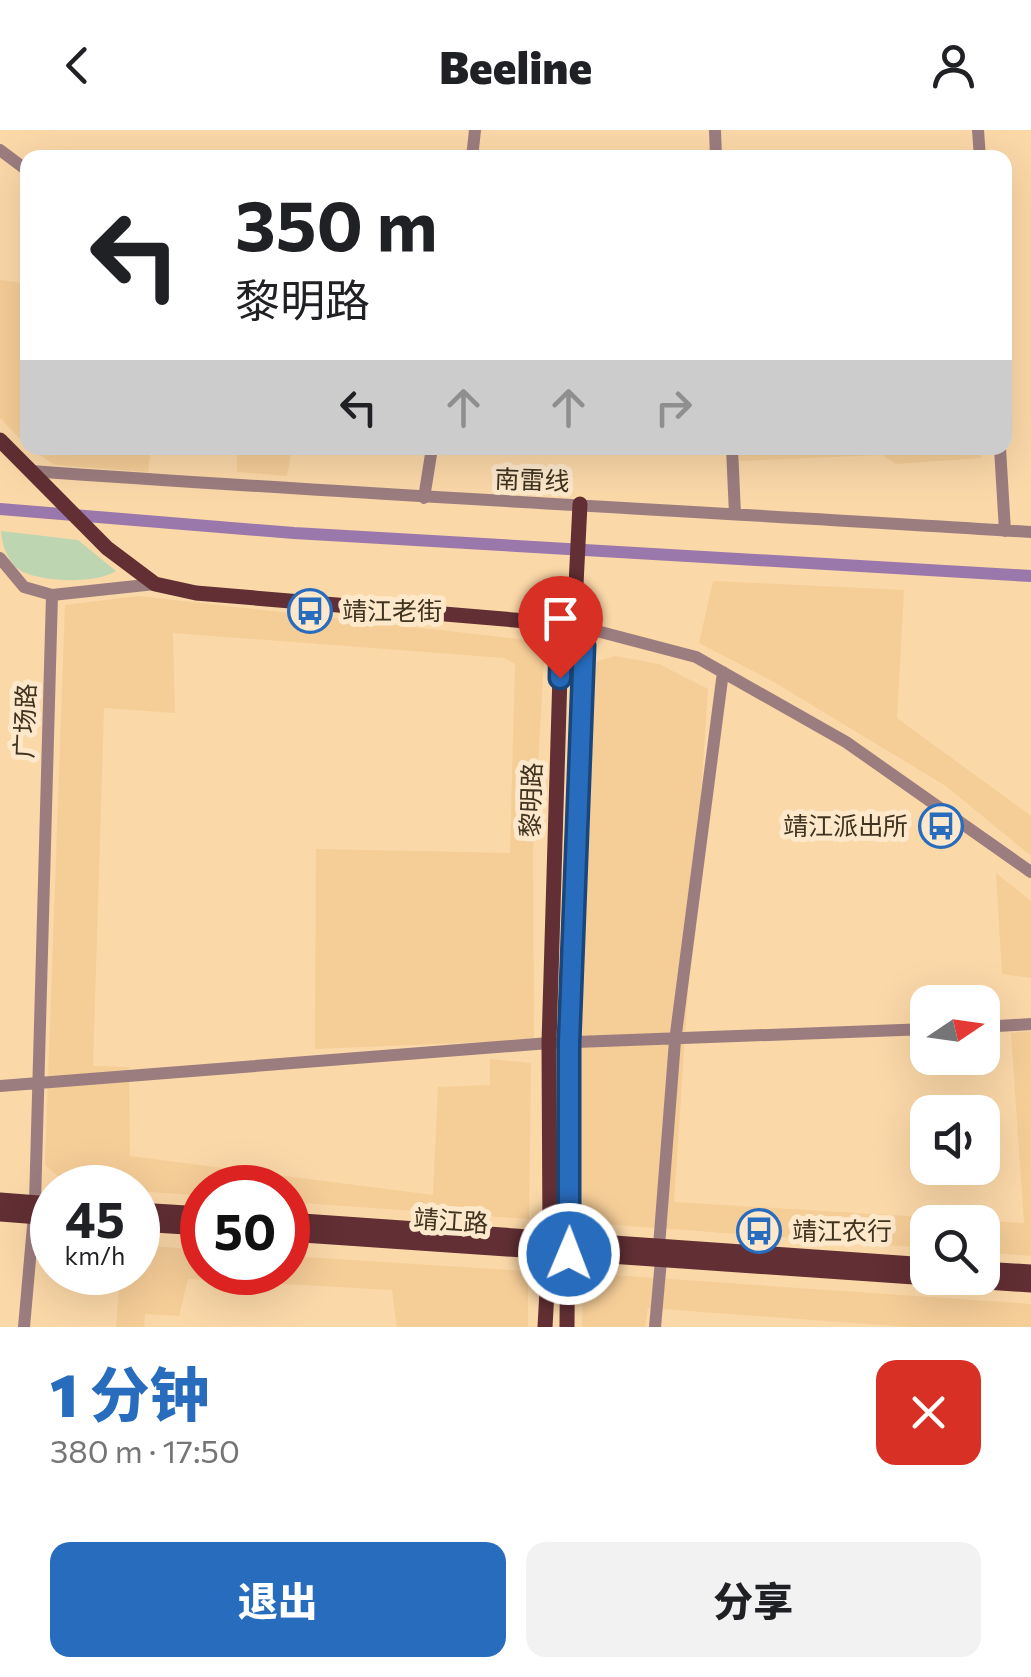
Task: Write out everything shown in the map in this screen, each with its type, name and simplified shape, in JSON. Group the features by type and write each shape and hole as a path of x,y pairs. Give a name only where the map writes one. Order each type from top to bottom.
{"main road":[{"path":"0,440 102,543 155,584 196,593 574,624 580,504"},
{"name":"黎明路","path":"546,1327 548,1044 561,641 574,624 584,645 569,1043 567,1327"},
{"path":"0,1200 30,1209"},
{"path":"0,1214 30,1210"},
{"name":"靖江路","path":"310,1222 569,1247 910,1264"},
{"name":"靖江路","path":"310,1235 549,1245"},
{"name":"靖江路","path":"660,1253 1031,1286"},
{"path":"1000,1270 1031,1272"}],"street":[{"path":"424,498 431,455"},
{"path":"732,455 735,514"},
{"path":"1000,455 1005,531"},
{"name":"南雷线","path":"31,472 1031,532"},
{"path":"0,558 24,587 52,596 155,584"},
{"name":"广场路","path":"35,1165 52,596"},
{"path":"574,624 696,657 724,672 846,742 1031,872"},
{"path":"655,1327 676,1041 724,672"},
{"path":"1000,1025 1031,1024"},
{"path":"0,1086 548,1044 910,1030"},
{"name":"广场路","path":"24,1327 30,1257"}],"shaded area":[{"path":"0,280 20,283 20,439 0,418"},
{"path":"40,455 150,455 148,472 55,465"},
{"path":"237,455 291,455 287,476 237,472"},
{"path":"739,455 882,455 739,461"},
{"path":"882,455 981,458 896,464"},
{"path":"713,581 904,590 897,718 1031,816 1031,856 946,786 772,681 699,643"},
{"path":"138,596 545,642 533,854 534,1040 315,1049 316,849 510,853 515,664 504,658 173,633 175,713 104,708 93,1066 129,1067 130,1156 200,1165 180,1165 180,1194 160,1193 160,1165 45,1165 65,605"},
{"path":"615,656 659,664 708,689 674,1202 910,1216 910,1247 590,1223 575,1213 595,662"},
{"path":"996,873 1031,901 1031,978 1002,974"},
{"path":"1031,1031 1031,1256 1000,1253 1000,1222 1024,1223 1011,1033"},
{"path":"490,1059 531,1063 529,1219 310,1204 310,1179 433,1195 438,1087 490,1085"},
{"path":"160,1247 180,1248 180,1295 184,1295 179,1316 145,1314 144,1327 116,1327 118,1295 160,1295"},
{"path":"310,1257 528,1271 528,1327 397,1327 392,1290 310,1286"},
{"path":"583,1273 1031,1304 1031,1327 908,1327 648,1308 645,1327 582,1327"}],"green space":[{"path":"1,531 78,540 116,571 84,580 57,580 23,572 10,560"}],"waterway":[{"path":"0,509 294,533 1031,576"}],"place":[{"name":"靖江老街","path":"310,611"},
{"name":"靖江派出所","path":"941,826"},
{"name":"靖江农行","path":"759,1231"}],"route":[{"path":"560,678 561,641 574,624 584,645 569,1043 569,1254"}]}
